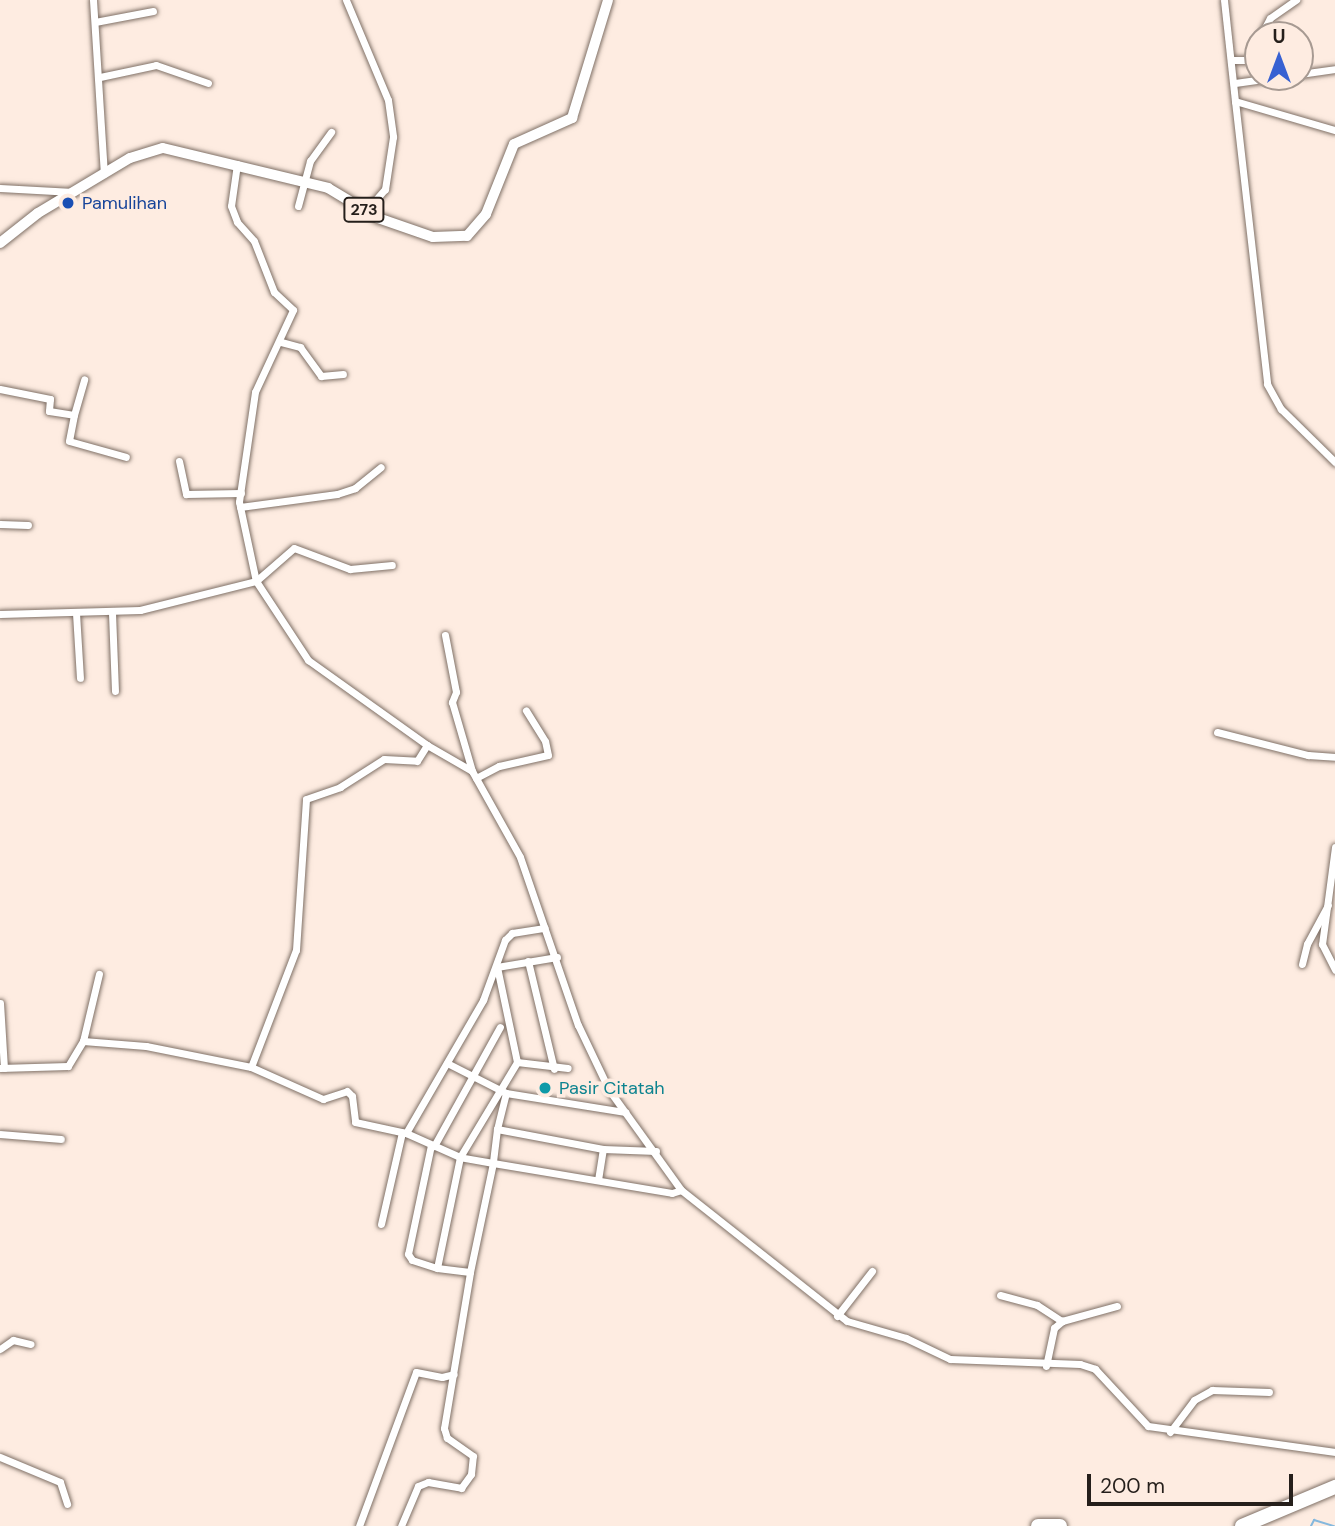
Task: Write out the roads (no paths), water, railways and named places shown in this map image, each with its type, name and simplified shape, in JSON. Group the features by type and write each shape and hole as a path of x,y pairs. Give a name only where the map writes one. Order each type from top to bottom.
{"highway":[{"path":"1242,1526 1335,1488"},
{"path":"1038,1526 1060,1526"}],"main road":[{"name":"273","path":"0,243 73,192 138,154 163,148 237,163 305,181 337,192 366,211 433,237 460,238 473,232 485,214 513,144 572,118 608,0"}],"street":[{"path":"93,0 100,77 104,174"},
{"path":"346,0 388,100 393,137 385,189 366,211"},
{"path":"1224,0 1266,384 1282,409 1335,462"},
{"path":"1267,21 1296,0"},
{"path":"95,22 153,11"},
{"path":"1232,60 1244,59"},
{"path":"100,77 156,65 208,83"},
{"path":"1314,72 1335,69"},
{"path":"1235,83 1244,82"},
{"path":"1235,101 1335,130"},
{"path":"298,205 315,152 331,132"},
{"path":"237,163 231,206 237,222 254,240 274,292 293,310 281,342 255,392 241,494 240,507 256,580 308,660 427,745 474,775"},
{"path":"0,188 73,192"},
{"path":"281,342 303,350 321,376 343,374"},
{"path":"84,379 69,441 126,457"},
{"path":"0,389 49,398 50,411 74,415"},
{"path":"179,461 186,494 241,494"},
{"path":"240,507 337,494 355,488 382,467"},
{"path":"0,524 28,525"},
{"path":"0,614 112,613 256,580 294,548 350,569 392,565"},
{"path":"76,613 80,678"},
{"path":"112,613 115,691"},
{"path":"444,635 456,692 452,702 474,775 520,857 557,957 578,1025 609,1090 656,1151 681,1190 837,1316 906,1338 950,1359 1046,1366 1080,1364 1095,1369 1136,1418 1170,1432 1335,1452"},
{"path":"474,775 499,766 548,755 545,741 526,710"},
{"path":"1217,732 1308,755 1335,757"},
{"path":"251,1067 296,950 306,799 340,787 384,759 417,761 427,745"},
{"path":"1335,848 1330,902 1322,944 1335,970"},
{"path":"1302,964 1307,944 1330,902"},
{"path":"381,1224 404,1132 447,1063 497,967 509,935 545,928"},
{"path":"497,967 557,957"},
{"path":"528,961 554,1069"},
{"path":"438,1268 460,1157 503,1092 517,1062 497,967"},
{"path":"0,1003 2,1068 68,1066 83,1041 99,974"},
{"path":"470,1272 438,1268 412,1260 408,1254 433,1146 475,1078 500,1027"},
{"path":"83,1041 146,1046 251,1067 323,1099 347,1091 353,1099 355,1122 404,1132 460,1157 671,1193 681,1190"},
{"path":"517,1062 554,1069 568,1068"},
{"path":"447,1063 503,1092 626,1112"},
{"path":"401,1526 418,1486 428,1482 461,1488 471,1474 473,1456 444,1433 470,1272 493,1163 503,1092"},
{"path":"497,1129 603,1149 656,1151"},
{"path":"0,1134 61,1139"},
{"path":"598,1180 603,1149"},
{"path":"837,1316 872,1271"},
{"path":"1000,1295 1037,1305 1062,1321"},
{"path":"1046,1366 1054,1328 1062,1321 1116,1306"},
{"path":"0,1349 13,1340 31,1344"},
{"path":"359,1526 416,1372 454,1374"},
{"path":"1170,1432 1194,1400 1212,1390 1269,1392"},
{"path":"0,1457 60,1482 67,1503"}],"waterway":[{"path":"1311,1526 1314,1520 1334,1526"}],"place":[{"name":"Pamulihan","path":"68,203"},
{"name":"Pasir Citatah","path":"545,1088"}]}
